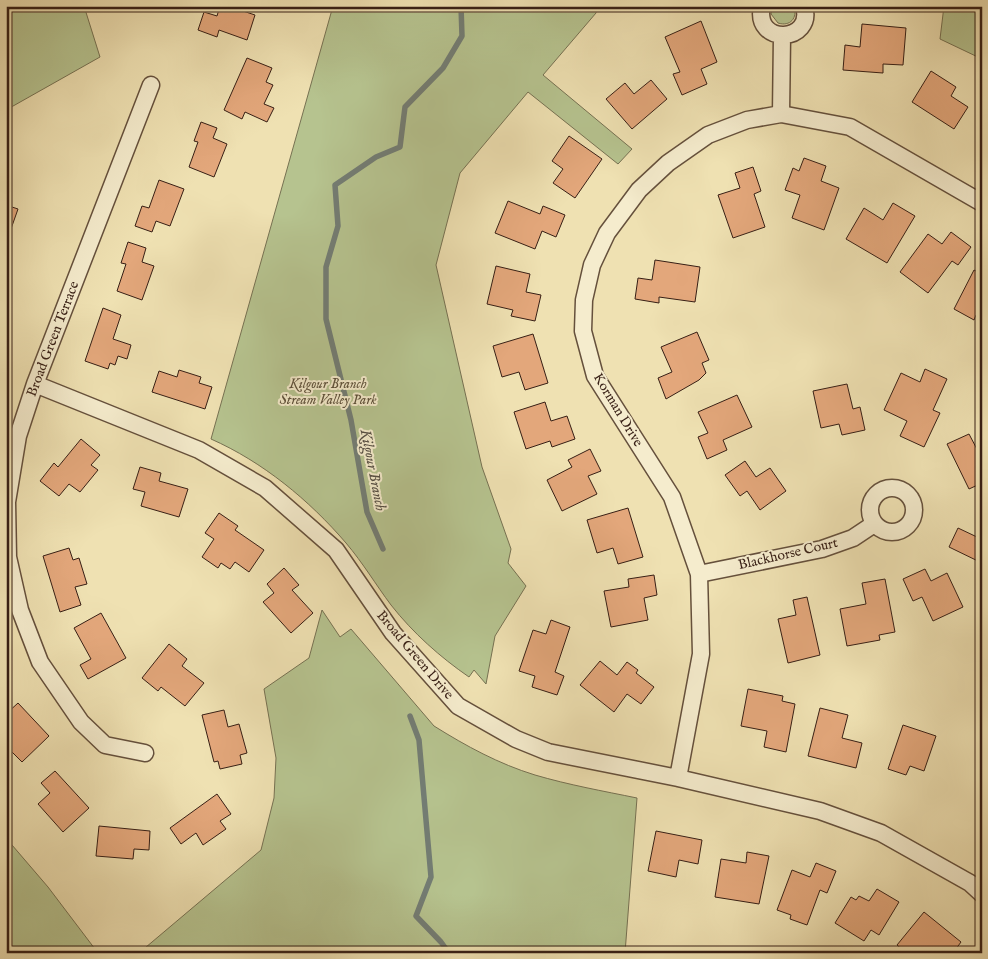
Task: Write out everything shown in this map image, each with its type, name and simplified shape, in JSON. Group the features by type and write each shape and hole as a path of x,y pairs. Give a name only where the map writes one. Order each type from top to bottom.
{"street":[{"path":"762,6 761,19 764,25 775,34 782,36 790,35 802,26 805,18 804,6"},
{"path":"781,114 782,36"},
{"name":"Broad Green Terrace","path":"145,753 105,745 81,722 40,662 20,610 8,557 7,502 18,436 35,384 152,85"},
{"name":"Korman Drive","path":"678,778 701,654 698,574 672,497 595,376 584,331 584,300 592,265 607,233 639,190 668,163 708,135 747,120 781,114 850,127 982,203"},
{"name":"Broad Green Drive","path":"35,384 199,450 265,488 336,550 393,632 458,706 516,739 548,752 678,778 820,811 881,833 970,883 982,894"},
{"name":"Blackhorse Court","path":"698,574 822,549 854,538 874,524"}],"green space":[{"path":"6,6 84,6 100,57 6,110"},
{"name":"Kilgour Branch Stream Valley Park","path":"333,6 598,6 596,13 543,75 632,149 618,164 528,92 460,173 436,265 482,467 511,549 508,563 526,586 495,636 486,684 474,670 469,677 437,653 418,635 391,605 346,543 301,497 249,459 211,439"},
{"path":"773,6 794,6 795,14 792,21 786,24 778,23 771,14"},
{"path":"944,6 982,6 982,59 940,39"},
{"path":"322,610 340,637 351,629 434,726 483,754 522,771 560,782 637,798 625,953 139,953 261,850 274,798 276,758 264,689 309,658"},
{"path":"6,838 48,887 98,953 6,953"}],"building":[{"path":"220,6 228,6 255,15 247,40 219,30 217,37 198,30 204,12 217,16"},
{"path":"701,21 717,62 701,69 707,84 682,95 673,74 680,72 665,37"},
{"path":"862,24 906,28 903,65 883,64 883,73 843,70 845,45 860,47"},
{"path":"247,58 272,68 266,82 273,85 264,104 274,108 267,122 245,112 242,119 224,110"},
{"path":"931,71 956,87 951,96 968,107 954,129 912,102"},
{"path":"651,80 667,99 632,129 606,99 625,83 634,94"},
{"path":"201,122 217,128 213,138 227,144 214,177 189,167 198,142 194,141"},
{"path":"569,136 602,159 575,198 553,183 563,169 552,161"},
{"path":"804,158 826,166 821,181 839,188 824,230 792,218 800,195 785,190 793,168 799,171"},
{"path":"753,167 761,191 754,194 765,227 733,238 718,195 740,188 735,173"},
{"path":"159,180 184,189 170,226 156,221 152,232 135,226 142,206 149,208"},
{"path":"508,201 540,214 543,206 565,215 556,237 542,231 535,249 495,233"},
{"path":"893,203 915,216 887,263 846,239 864,208 883,220"},
{"path":"6,205 18,209 6,243"},
{"path":"951,232 971,247 958,265 952,261 928,293 900,272 928,234 942,244"},
{"path":"128,242 146,248 142,262 154,266 142,300 117,291 126,264 121,263"},
{"path":"655,260 700,267 695,302 659,297 659,303 635,299 638,278 652,280"},
{"path":"496,266 530,274 526,292 541,295 535,321 511,316 513,310 487,304"},
{"path":"974,270 982,274 982,318 976,315 974,320 954,309"},
{"path":"103,308 121,315 113,339 131,345 127,359 118,356 115,365 110,363 108,369 85,361"},
{"path":"697,332 709,360 702,363 706,373 699,380 666,399 658,378 672,372 661,347"},
{"path":"533,334 548,383 525,390 519,372 502,377 493,346"},
{"path":"925,369 947,379 933,410 940,413 924,447 900,436 907,421 884,410 901,373 920,382"},
{"path":"179,370 201,377 199,383 212,387 205,409 152,392 159,371 177,377"},
{"path":"847,384 853,409 860,407 865,430 842,435 839,424 821,428 813,391"},
{"path":"737,395 752,427 723,440 727,450 707,459 698,437 708,433 698,412"},
{"path":"545,402 551,421 567,416 575,439 552,447 550,441 526,449 514,412"},
{"path":"969,434 979,453 982,452 982,483 969,489 947,444"},
{"path":"81,439 100,455 91,465 98,470 80,492 69,484 59,496 40,481 54,463 58,467"},
{"path":"590,449 601,471 588,476 597,494 562,511 547,480 572,467 568,460"},
{"path":"745,461 756,477 770,468 786,491 760,510 747,491 740,496 725,475"},
{"path":"140,467 161,473 159,481 188,489 179,517 141,506 145,492 133,489"},
{"path":"628,508 643,557 618,564 613,548 597,553 587,520"},
{"path":"219,513 238,526 235,530 264,550 249,572 235,562 230,569 221,563 218,568 202,557 214,539 205,533"},
{"path":"982,527 982,563 949,547 958,528 977,537"},
{"path":"69,548 73,560 79,558 87,584 75,587 81,605 60,612 43,556"},
{"path":"284,568 299,585 292,590 313,613 291,633 263,602 274,593 267,584"},
{"path":"925,569 931,581 947,573 963,607 933,621 922,597 913,601 903,579"},
{"path":"654,575 657,595 644,598 648,620 611,627 604,591 629,587 628,579"},
{"path":"885,579 895,632 879,635 880,640 847,646 840,609 866,604 862,583"},
{"path":"807,597 820,655 788,663 778,619 796,615 793,600"},
{"path":"101,613 126,658 88,679 80,665 91,659 74,628"},
{"path":"551,620 570,627 555,672 564,676 557,695 532,687 535,676 519,671 533,630 546,634"},
{"path":"169,644 187,659 182,666 204,683 185,706 161,687 158,691 142,678"},
{"path":"600,661 617,675 627,662 638,670 636,673 654,687 641,704 627,694 614,712 580,685"},
{"path":"748,689 783,696 782,701 795,704 786,752 764,747 767,731 741,726"},
{"path":"18,703 49,736 22,762 6,746 6,714"},
{"path":"820,708 848,715 842,738 862,743 856,768 808,756"},
{"path":"224,710 228,727 239,724 247,753 240,755 242,764 220,769 218,761 214,762 202,715"},
{"path":"903,725 936,736 924,771 910,766 906,775 888,769"},
{"path":"55,771 89,808 63,832 38,804 50,793 41,783"},
{"path":"217,794 231,814 220,821 226,829 203,845 196,833 181,844 170,828"},
{"path":"99,826 150,831 149,850 134,849 133,859 96,856"},
{"path":"656,831 702,840 698,864 679,860 676,877 648,871"},
{"path":"747,852 769,856 759,904 715,897 721,859 746,863"},
{"path":"816,863 836,871 827,893 820,890 807,925 790,919 791,915 777,910 792,870 810,877"},
{"path":"877,889 899,902 879,935 871,930 864,941 835,923 851,897 856,900 859,896 869,901"},
{"path":"924,912 961,942 953,953 935,953 932,950 929,953 906,953 897,945"}],"waterway":[{"name":"Kilgour Branch","path":"383,549 367,512 351,420 326,319 326,267 338,226 335,185 376,157 400,147 405,107 443,68 462,36 461,6"},
{"name":"Kilgour Branch","path":"410,716 419,740 431,877 416,916 449,953"}]}
